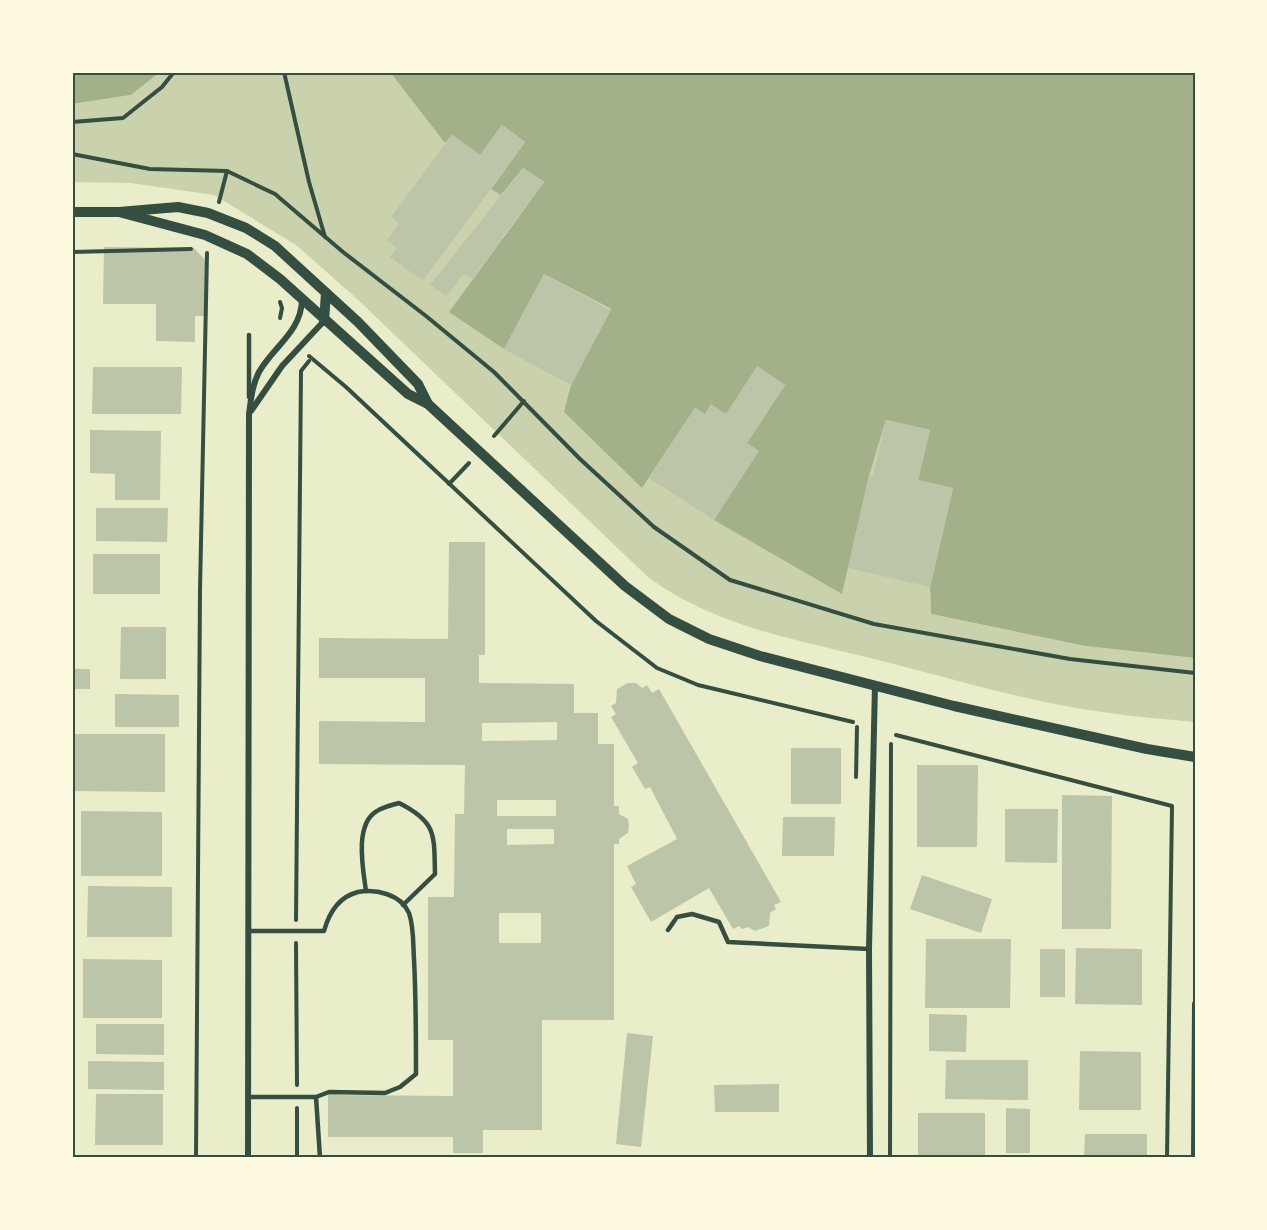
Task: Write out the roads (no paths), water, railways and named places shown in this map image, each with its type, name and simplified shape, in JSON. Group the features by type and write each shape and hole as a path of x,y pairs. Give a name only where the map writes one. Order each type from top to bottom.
{"street":[{"path":"72,212 119,212 169,206 223,218 275,246 418,384 428,404"},
{"path":"119,212 189,230 224,242 263,265 408,394 428,404 598,563 669,619 709,639 966,709 1147,749 1195,757"},
{"path":"249,414 282,366 324,321 326,293"},
{"path":"248,1158 249,414 252,392 258,374 297,325 302,300"},
{"path":"870,1158 869,949 875,685"},
{"path":"1194,1158 1195,1004"}],"lane":[{"path":"249,335 249,414"},
{"path":"366,891 362,857 365,828 375,811 399,803 420,814 434,836 435,874 403,905"},
{"path":"248,1097 316,1097 329,1092 385,1093 400,1087 416,1074 413,949 409,913 403,905 382,892 366,891 342,898 327,919 324,931 249,931"},
{"path":"668,930 677,917 692,914 719,922 728,942 869,949"},
{"path":"316,1097 320,1158"}]}
